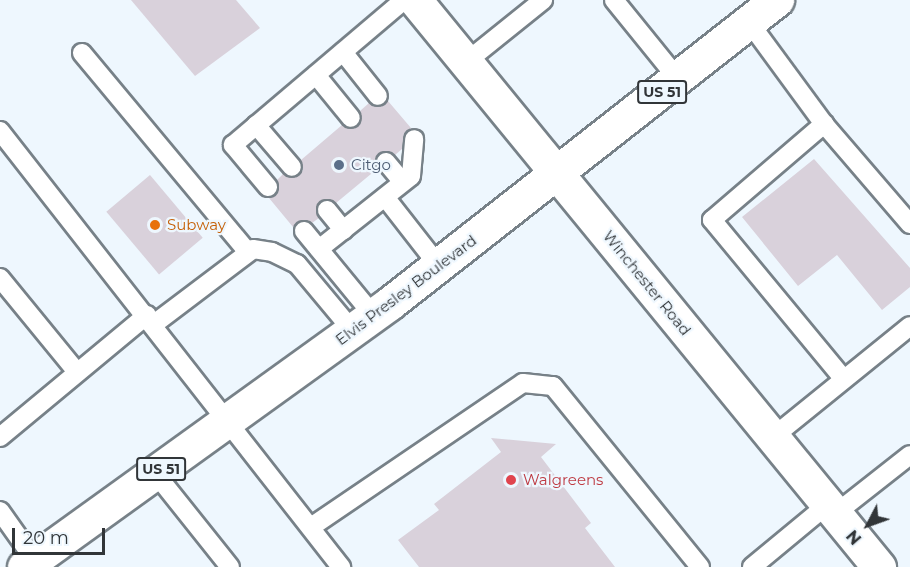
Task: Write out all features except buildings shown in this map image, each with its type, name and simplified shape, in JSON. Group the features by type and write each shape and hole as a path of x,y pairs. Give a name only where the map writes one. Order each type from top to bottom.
{"main road":[{"name":"Winchester Road","path":"415,0 879,567"},
{"name":"Elvis Presley Boulevard","path":"29,563 439,266 559,174 777,0"}],"lane":[{"path":"268,187 233,145 404,0"},
{"path":"466,62 543,0"},
{"path":"614,0 678,79"},
{"path":"749,22 824,124 910,224"},
{"path":"343,52 378,96"},
{"path":"82,53 248,252"},
{"path":"316,75 351,118"},
{"path":"824,124 712,220 842,377"},
{"path":"256,125 292,167"},
{"path":"0,131 151,319 341,567"},
{"path":"319,249 411,176 414,139"},
{"path":"387,162 403,182"},
{"path":"385,197 439,266"},
{"path":"327,210 343,230"},
{"path":"304,231 319,249 362,323"},
{"path":"0,437 77,372 248,252 272,252 297,264 362,323"},
{"path":"0,278 77,372"},
{"path":"773,437 842,377 910,326"},
{"path":"311,527 523,383 553,386 700,567"},
{"path":"752,567 831,509 910,456"},
{"path":"155,473 230,567"},
{"path":"0,511 29,563"}],"place":[{"name":"Citgo","path":"339,165"},
{"name":"Subway","path":"155,225"},
{"name":"Walgreens","path":"511,480"}]}
